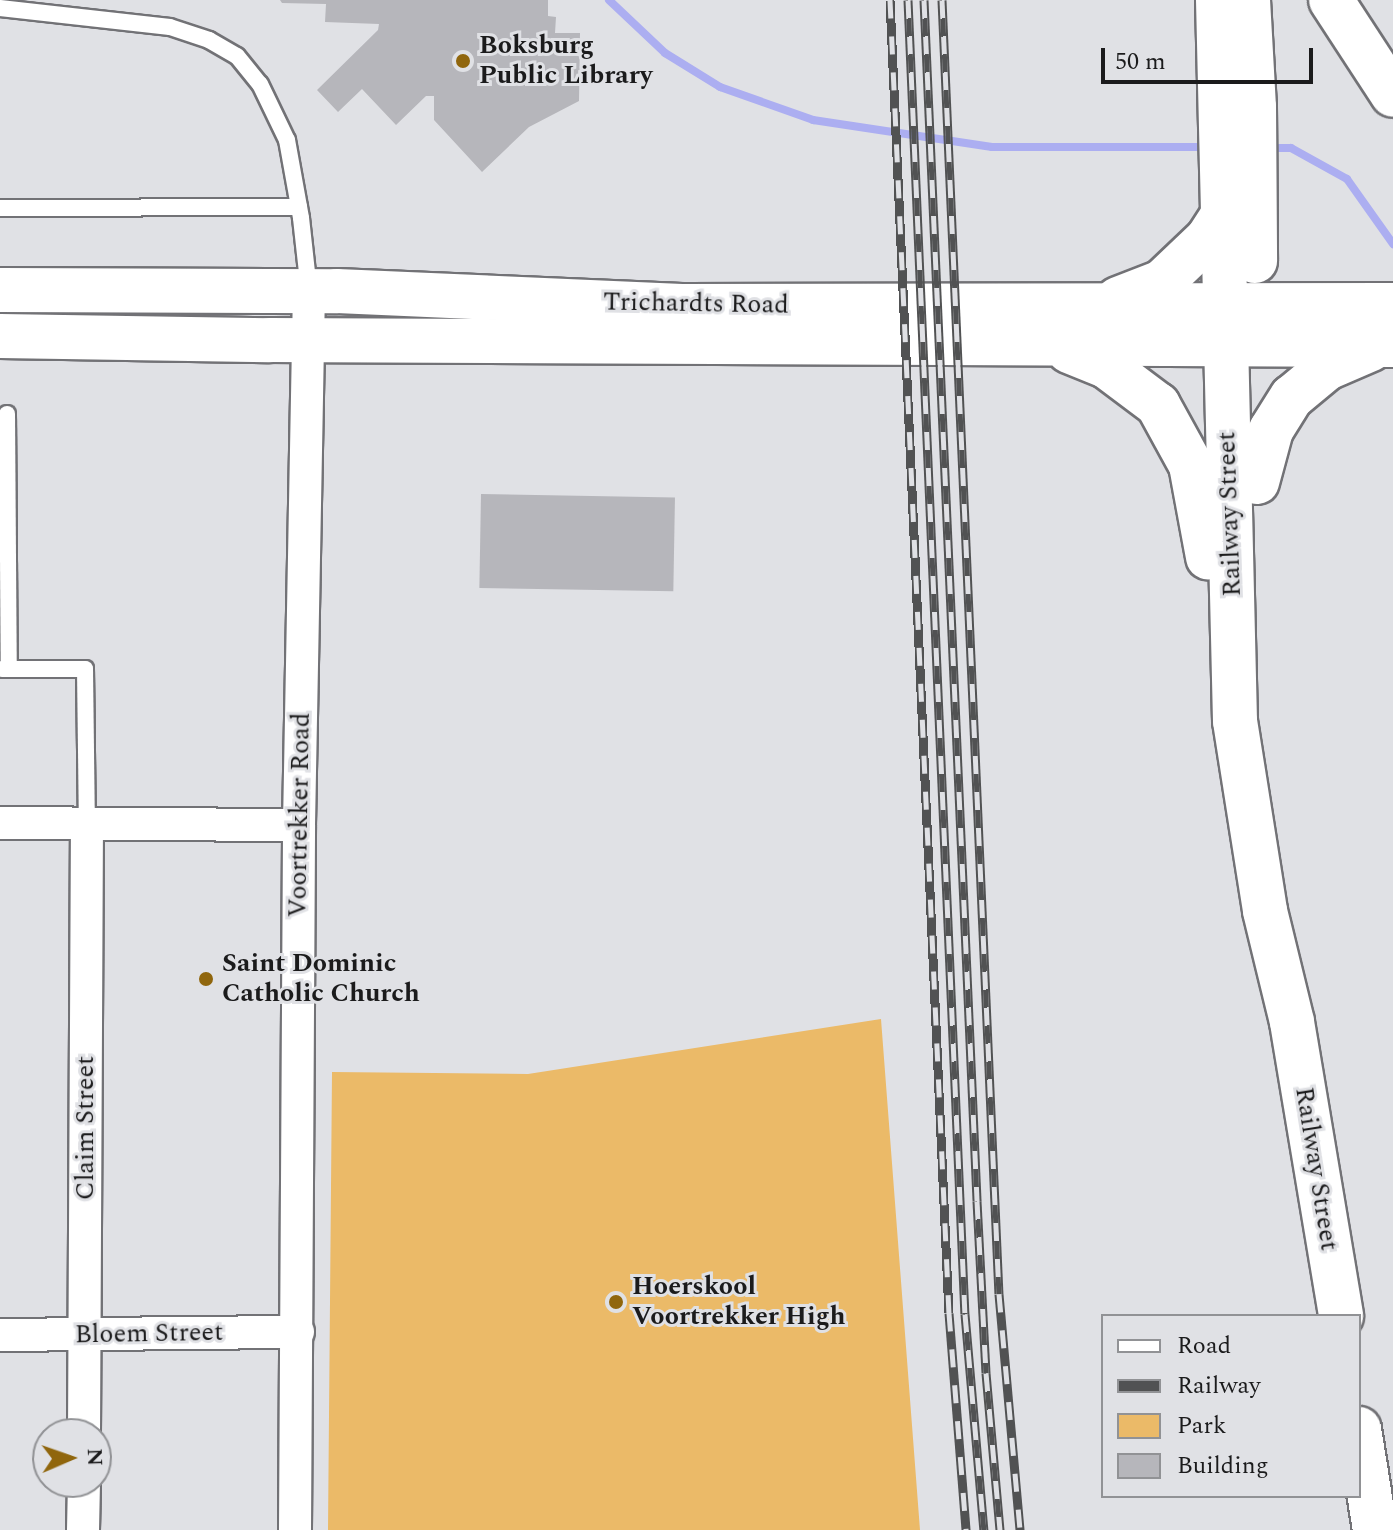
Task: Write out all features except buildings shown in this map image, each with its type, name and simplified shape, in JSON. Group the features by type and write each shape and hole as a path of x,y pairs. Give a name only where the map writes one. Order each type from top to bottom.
{"main road":[{"name":"Railway Street","path":"1218,0 1238,106"},
{"name":"Railway Street","path":"1248,0 1238,106 1234,203 1240,326 1257,482 1262,710 1268,795 1284,907 1292,1022"},
{"path":"1331,0 1393,95"},
{"path":"1100,305 1162,282 1208,238 1234,203"},
{"name":"Trichardts Road","path":"0,290 309,291 682,306 1100,305 1240,326"},
{"path":"1257,482 1271,430 1292,397 1387,325"},
{"name":"Trichardts Road","path":"0,336 1055,345 1240,326 1387,325"},
{"name":"Railway Street","path":"1240,326 1235,721 1265,911 1292,1022 1341,1314"},
{"path":"1055,345 1106,366 1134,384 1158,405 1177,434 1191,465 1214,604 1222,639 1234,667"},
{"path":"1361,1442 1375,1530"}],"street":[{"name":"Voortrekker Road","path":"295,1530 299,825 309,291"},
{"name":"Claim Street","path":"84,1418 87,822"},
{"path":"0,823 299,825"},
{"name":"Bloem Street","path":"0,1335 298,1332"},
{"path":"83,1530 84,1498"}],"lane":[{"path":"0,8 170,27 209,40 237,56 277,113 287,140 309,291"},
{"path":"0,208 299,207"},
{"path":"7,414 5,669 85,669 87,822"}],"green space":[{"name":"Hoerskool Voortrekker High","path":"881,1019 920,1530 328,1530 332,1072 528,1074"}],"waterway":[{"path":"609,0 665,53 720,87 813,120 992,147 1210,147"},
{"path":"1267,148 1291,148 1347,179 1393,244"}],"railway":[{"path":"890,0 949,1313 966,1530"},
{"path":"908,0 965,1314 984,1530"},
{"path":"924,0 977,1201 986,1373 1000,1530"},
{"path":"942,0 999,1294 1020,1530"}],"place":[{"name":"Boksburg Public Library","path":"463,61"},
{"name":"Saint Dominic Catholic Church","path":"206,979"},
{"name":"Hoerskool Voortrekker High","path":"616,1302"}]}
